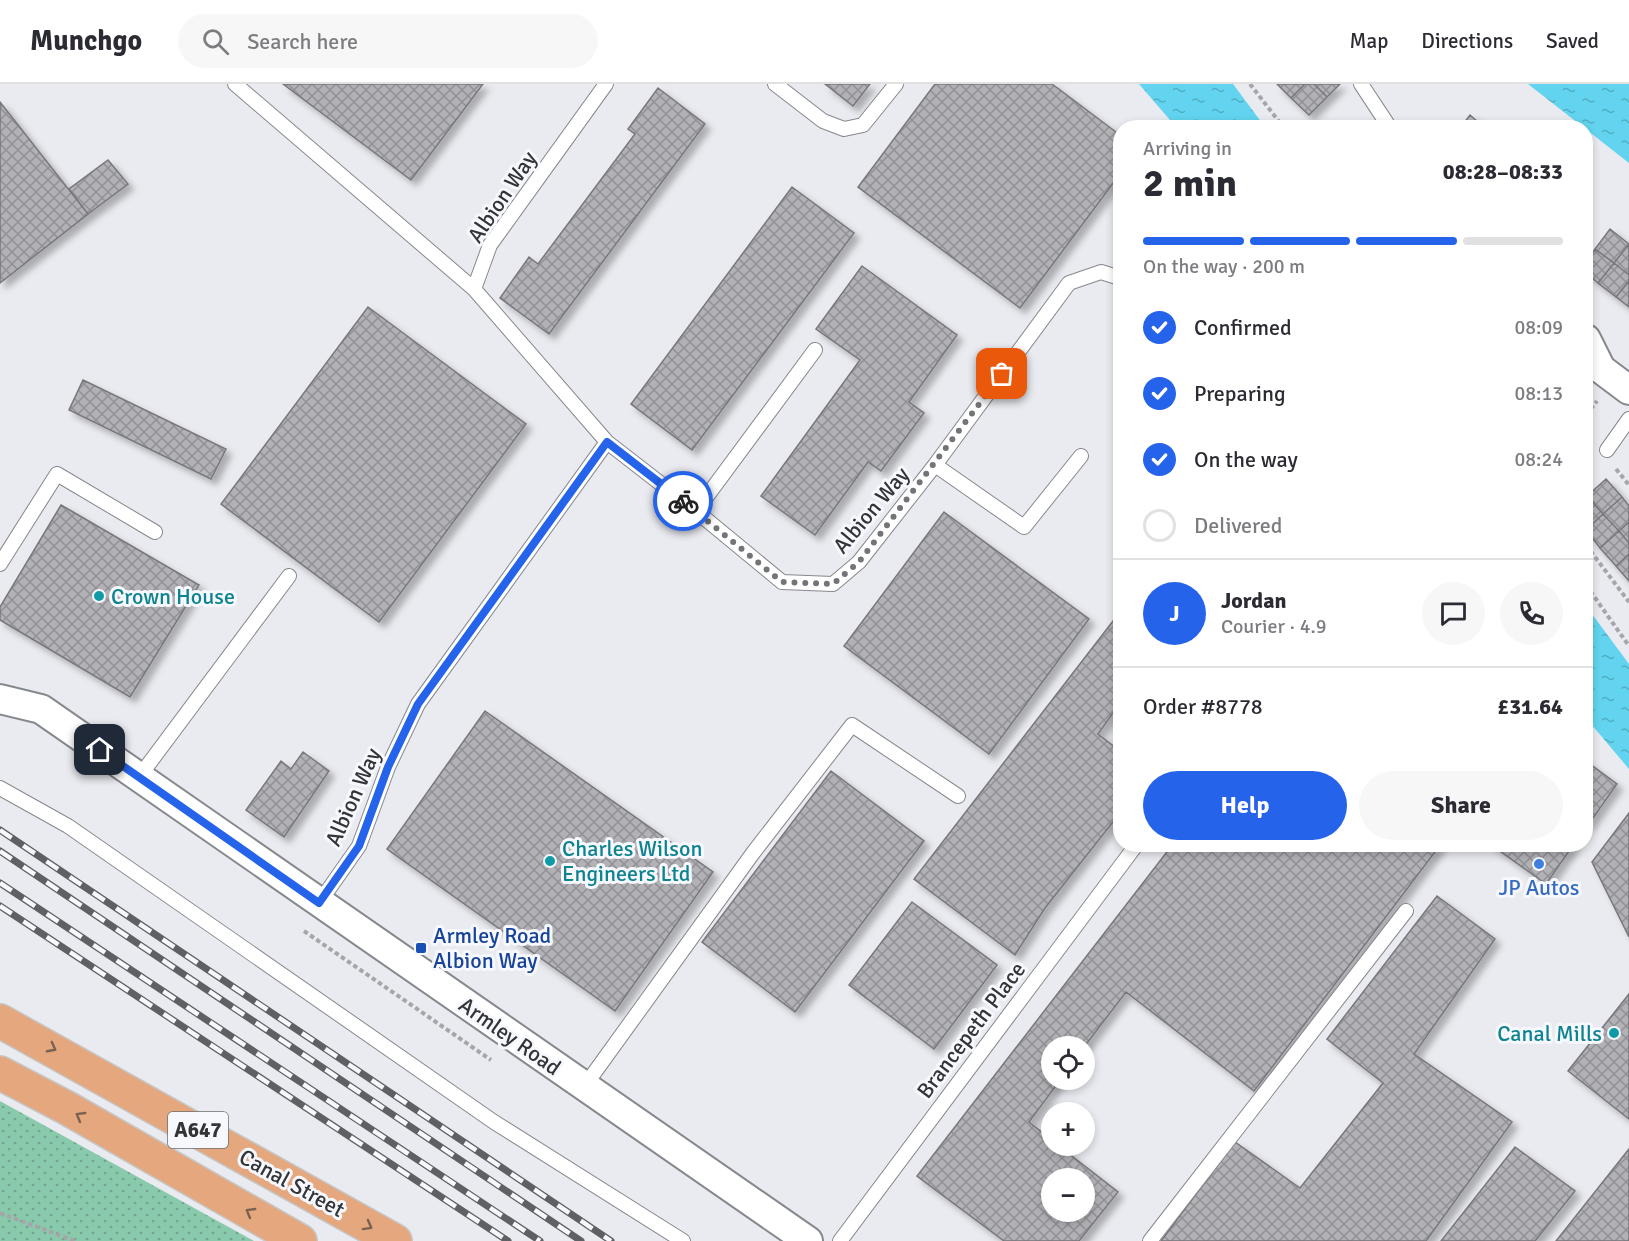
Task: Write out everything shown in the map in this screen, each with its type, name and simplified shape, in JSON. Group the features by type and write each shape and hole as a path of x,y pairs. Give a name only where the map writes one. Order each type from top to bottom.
{"main road":[{"name":"Canal Street","path":"0,1021 395,1241"},
{"name":"Canal Street","path":"0,1073 67,1108 300,1241"}],"street":[{"path":"1593,353 1601,369 1629,390"},
{"name":"Armley Road","path":"0,699 40,709 808,1241"}],"lane":[{"path":"236,84 474,289"},
{"name":"Albion Way","path":"606,84 490,245 474,289 607,442 696,510 782,582 833,584 859,562 935,465 1069,283 1101,272 1113,276"},
{"path":"775,84 823,121 844,129 862,125 896,84"},
{"path":"1361,84 1385,120"},
{"path":"696,510 815,350"},
{"path":"1606,450 1629,419"},
{"name":"Albion Way","path":"319,903 359,846 388,767 418,704 607,442"},
{"path":"935,465 1024,527 1081,456"},
{"path":"0,564 57,474 155,532"},
{"path":"139,777 289,576"},
{"path":"584,1087 753,852 852,725 958,796"},
{"path":"0,788 68,826 494,1122 683,1241"},
{"name":"Brancepeth Place","path":"840,1241 1131,852"},
{"path":"1150,1241 1406,911"}],"path":[{"path":"1250,84 1278,120"},
{"path":"1593,554 1629,602"},
{"path":"1593,595 1629,646"},
{"path":"0,1213 75,1241"}],"green space":[{"path":"0,1101 254,1241 0,1241"}],"water":[{"path":"1139,84 1233,84 1260,120 1170,120"},
{"path":"1528,84 1629,84 1629,163 1593,135 1593,120 1574,120"},
{"path":"1593,615 1629,664 1629,769 1593,726"}],"building":[{"path":"283,84 483,84 411,180"},
{"path":"825,84 870,84 853,106"},
{"path":"935,84 1052,84 1113,130 1113,183 1020,308 858,187"},
{"path":"1277,84 1305,84 1291,98"},
{"path":"1305,84 1314,84 1327,97 1309,115 1291,98"},
{"path":"1314,84 1340,84 1327,97"},
{"path":"658,88 705,124 549,334 500,298 529,257 538,264 635,134 628,129"},
{"path":"0,102 88,214 0,283"},
{"path":"1470,115 1476,120 1466,120"},
{"path":"108,160 128,184 88,214 69,189"},
{"path":"792,187 854,233 692,450 631,404"},
{"path":"1610,229 1629,244 1614,263 1595,249"},
{"path":"1629,244 1629,275 1614,263"},
{"path":"1595,249 1614,263 1598,283 1593,279 1593,252"},
{"path":"1614,263 1629,275 1629,281 1616,297 1598,283"},
{"path":"862,266 957,335 909,402 924,413 881,471 868,462 815,535 761,496 860,360 816,329"},
{"path":"1629,281 1629,307 1616,297"},
{"path":"368,307 526,424 379,622 221,504"},
{"path":"83,380 226,449 211,479 69,410"},
{"path":"1606,479 1622,497 1603,514 1593,503 1593,491"},
{"path":"1622,497 1629,506 1629,522 1619,531 1603,514"},
{"path":"1593,503 1603,514 1593,523"},
{"name":"Crown House","path":"61,505 199,585 130,697 0,620 0,607"},
{"path":"944,512 1089,619 989,754 844,646"},
{"path":"1603,514 1619,531 1600,548 1593,539 1593,523"},
{"path":"1629,522 1629,543 1619,531"},
{"path":"1619,531 1629,543 1629,554 1616,566 1600,548"},
{"path":"1629,554 1629,581 1616,566"},
{"path":"1113,621 1113,713 1098,734 1113,746 1113,822 1045,908 1015,955 914,879"},
{"name":"Charles Wilson Engineers Ltd","path":"485,711 713,872 615,1011 387,849"},
{"path":"303,752 329,771 284,837 246,810 281,761 291,769"},
{"path":"1593,766 1617,784 1593,818"},
{"path":"831,771 924,841 795,1012 702,942"},
{"path":"1629,813 1629,937 1592,862"},
{"path":"1167,852 1435,852 1254,1091 1126,992 1092,1036 1041,1036 1041,1090 1053,1090 1044,1102 1041,1102 1041,1106 1029,1122 1041,1131 1041,1156 1072,1156 1087,1168 1041,1168 1041,1222 1094,1222 1079,1241 1004,1241 917,1176"},
{"name":"JP Autos","path":"1501,852 1568,852 1546,884"},
{"path":"1437,896 1495,939 1414,1054 1512,1122 1426,1241 1161,1241 1235,1142 1300,1188 1383,1083 1327,1039"},
{"path":"912,902 997,965 934,1049 849,985"},
{"name":"Canal Mills","path":"1629,994 1629,1119 1568,1071"},
{"path":"1515,1147 1575,1191 1535,1241 1441,1241"},
{"path":"1629,1149 1629,1241 1556,1241"},
{"path":"1095,1174 1118,1192 1095,1221"}],"railway":[{"path":"0,830 611,1241"},
{"path":"0,851 581,1241"},
{"path":"0,883 540,1241"},
{"path":"0,906 508,1241"}],"way so far":[{"path":"683,501 782,582 833,584 859,562 1002,374"}],"place":[{"name":"Crown House","path":"99,596"},
{"name":"Charles Wilson Engineers Ltd","path":"550,861"},
{"name":"JP Autos","path":"1539,864"},
{"name":"Armley Road Albion Way","path":"421,948"},
{"name":"Canal Mills","path":"1614,1033"}],"route":[{"path":"100,750 319,903 359,846 388,767 418,704 607,442 683,501"}]}
